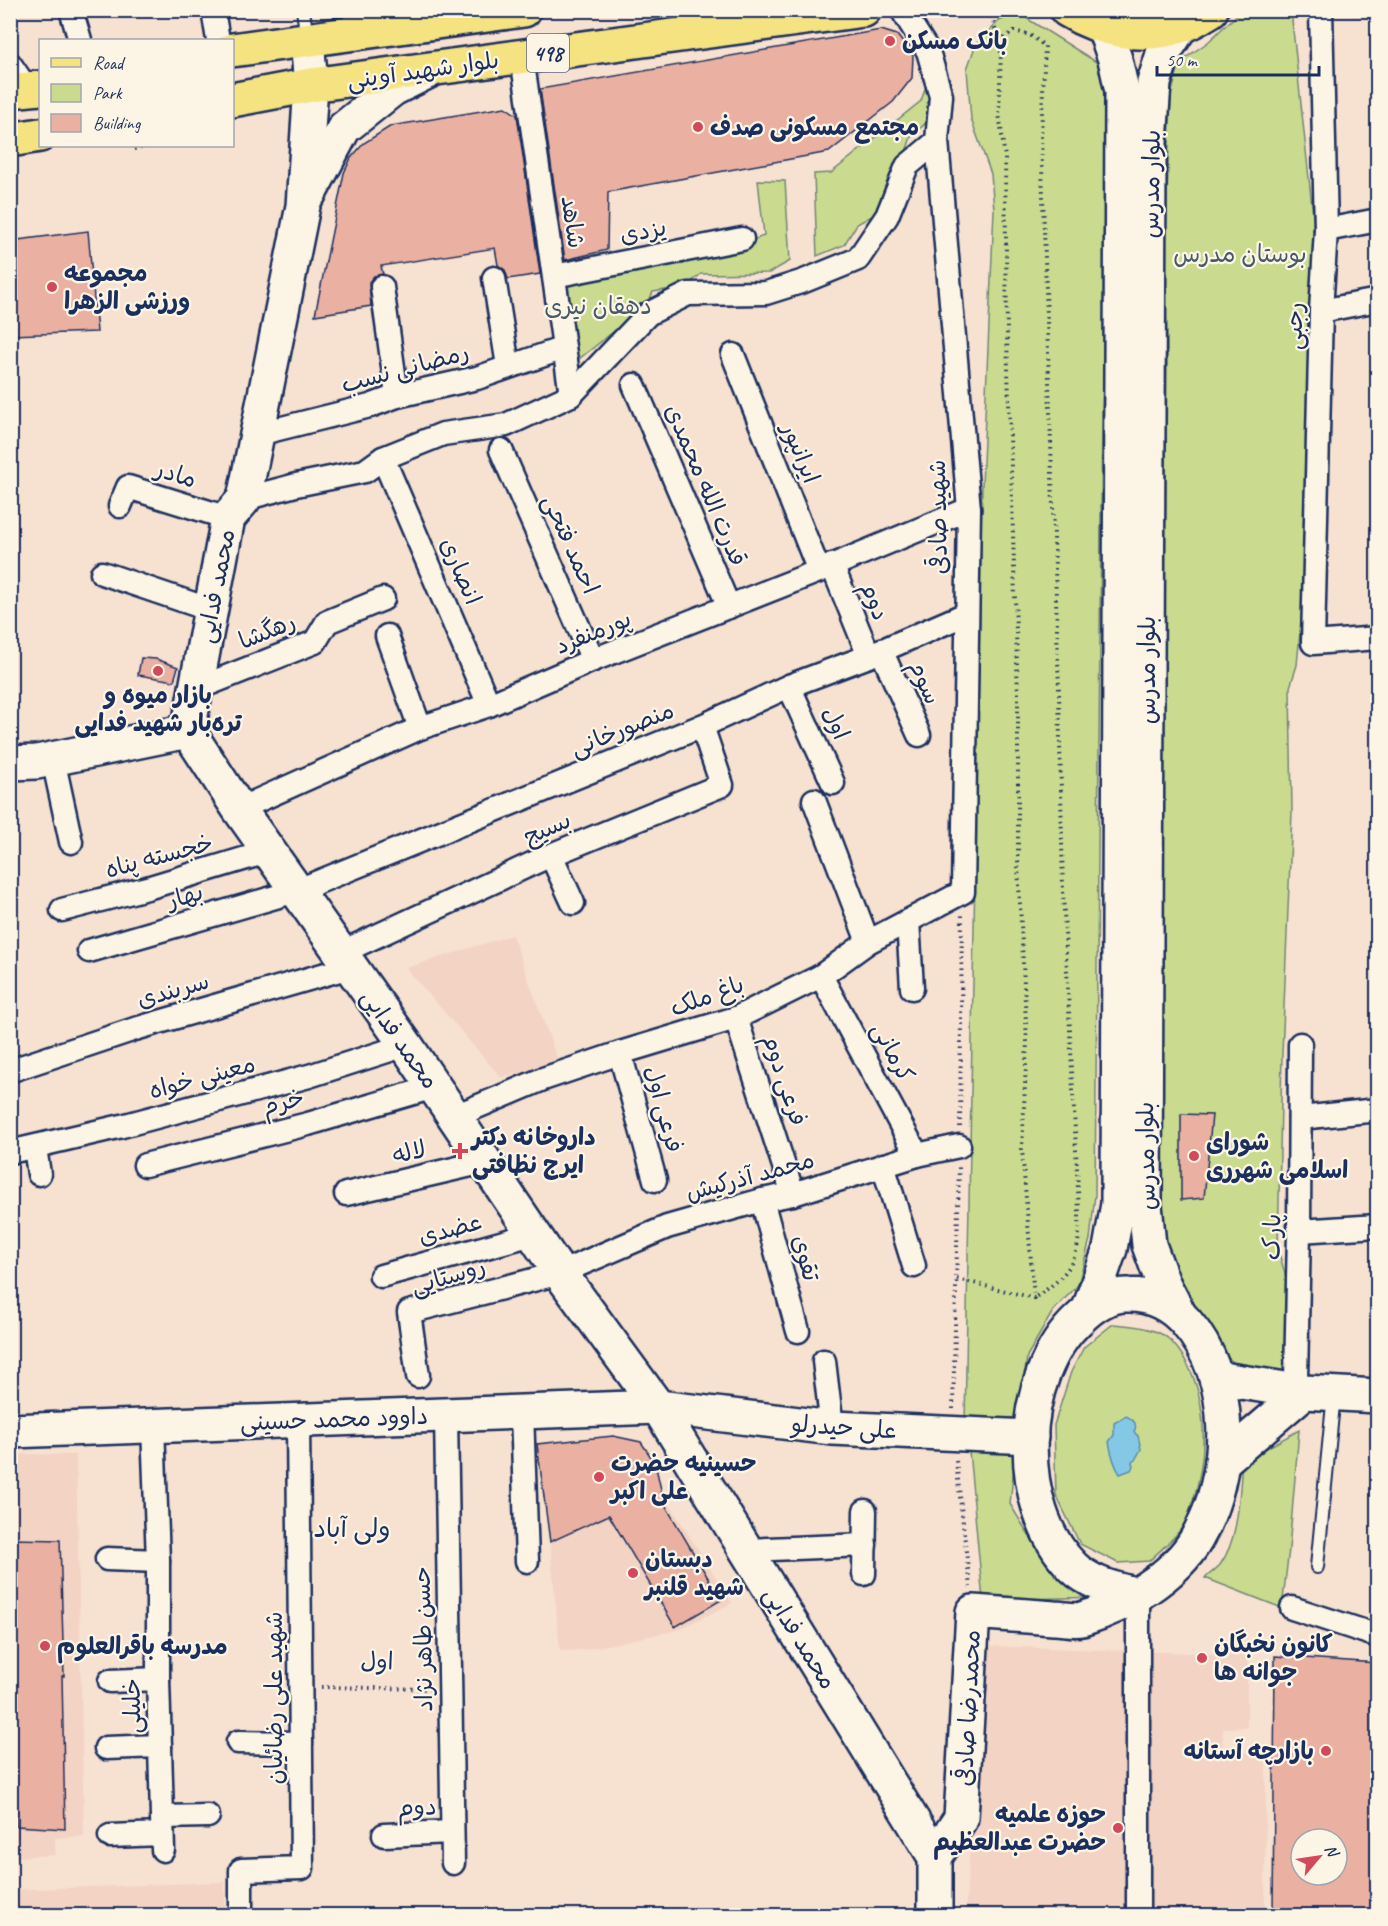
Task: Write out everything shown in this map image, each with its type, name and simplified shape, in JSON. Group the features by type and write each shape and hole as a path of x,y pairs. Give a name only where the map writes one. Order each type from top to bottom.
{"main road":[{"name":"بلوار شهید آوینی","path":"234,49 305,25 524,10"},
{"name":"بلوار شهید آوینی","path":"234,100 311,85 864,10"},
{"path":"1067,10 1104,28 1143,33 1181,26 1211,10"}],"street":[{"path":"71,10 80,39"},
{"path":"213,10 218,39"},
{"name":"شهید صادقی","path":"902,10 928,51 941,96 938,141 969,509 963,892"},
{"name":"رجبی","path":"1321,10 1326,230 1312,643 1377,638"},
{"name":"محمد فدایی","path":"305,25 311,85 303,206 258,434 236,508 211,610 188,731 239,809 406,1045 560,1273 658,1407 934,1857"},
{"name":"بلوار مدرس","path":"1179,1314 1163,1283 1149,1245 1145,1181 1149,157 1154,83 1162,54 1181,26"},
{"name":"بلوار مدرس","path":"1089,1309 1110,1249 1118,1204 1122,91 1115,59 1104,28"},
{"name":"شاهد","path":"522,57 571,395"},
{"path":"303,206 344,128 393,88 436,68"},
{"path":"236,508 296,485 365,471 383,458 443,434 506,425 571,395 648,314 688,294 766,293 804,281 858,259 887,216 907,166 938,141"},
{"path":"1326,230 1377,220"},
{"name":"یزدی","path":"554,276 742,239"},
{"path":"494,278 508,366"},
{"path":"382,287 397,396"},
{"path":"1322,311 1377,300"},
{"name":"رمضانی نسب","path":"258,434 370,406 397,396 477,378 564,348"},
{"name":"ایرانپور","path":"733,355 825,568"},
{"name":"قدرت الله محمدی","path":"634,385 729,607"},
{"name":"احمد فتحی","path":"501,450 593,660"},
{"name":"انصاری","path":"383,458 489,705"},
{"name":"مادر","path":"120,506 128,487 236,508"},
{"name":"پورمنفرد","path":"239,809 420,728 489,705 593,660 969,509"},
{"name":"دوم","path":"825,568 875,653"},
{"path":"102,573 211,610"},
{"name":"رهگشا","path":"196,689 315,642 327,622 382,599"},
{"name":"منصورخانی","path":"296,891 702,726 789,686 875,653 966,614"},
{"path":"387,636 420,728"},
{"name":"سوم","path":"875,653 919,735"},
{"name":"اول","path":"789,686 833,783"},
{"name":"بسیج","path":"345,960 551,855 722,785 702,726"},
{"path":"10,763 37,762 188,731"},
{"path":"53,759 71,842"},
{"path":"814,800 868,942"},
{"name":"خجسته پناه","path":"62,910 147,888 270,851"},
{"path":"551,855 573,903"},
{"name":"بهار","path":"89,951 296,891"},
{"name":"باغ ملک","path":"453,1117 543,1079 736,1018 821,976 868,942 963,892"},
{"path":"908,921 912,988"},
{"name":"سربندی","path":"11,1069 345,960"},
{"name":"کرمانی","path":"821,976 917,1155"},
{"name":"فرعی دوم","path":"736,1018 793,1194"},
{"name":"پارک","path":"1300,1044 1296,1379 1319,1393"},
{"name":"معینی خواه","path":"10,1152 35,1148 309,1076 406,1045"},
{"name":"فرعی اول","path":"620,1053 655,1180"},
{"name":"خرم","path":"146,1165 297,1127 434,1087"},
{"path":"1300,1118 1377,1110"},
{"name":"محمد آذرکیش","path":"560,1273 667,1227 762,1200 793,1194 917,1155 959,1146"},
{"path":"35,1148 39,1174"},
{"name":"لاله","path":"346,1194 484,1162"},
{"path":"883,1165 914,1266"},
{"name":"تقوی","path":"762,1200 798,1330"},
{"path":"1299,1231 1377,1226"},
{"name":"عضدی","path":"381,1276 533,1234"},
{"name":"روستایی","path":"418,1376 409,1312 560,1273"},
{"path":"1138,1916 1138,1595 1091,1581 1074,1569 1059,1552 1047,1530 1036,1496 1032,1479 1031,1437 1037,1394 1057,1344 1072,1324 1089,1309 1107,1299 1125,1294 1145,1296 1163,1302 1179,1314"},
{"name":"محمدرضا صادقی","path":"934,1857 961,1818 973,1612 1080,1620 1138,1595 1172,1568 1197,1539 1217,1490 1222,1462 1222,1405 1207,1353 1194,1331 1179,1314"},
{"path":"824,1361 832,1428"},
{"path":"1216,1378 1319,1393 1377,1396"},
{"path":"1222,1462 1319,1393"},
{"name":"داوود محمد حسینی","path":"10,1431 658,1407"},
{"name":"علی حیدرلو","path":"658,1407 832,1428 1031,1437"},
{"path":"522,1411 527,1561"},
{"name":"حسن طاهر نژاد","path":"446,1414 453,1863"},
{"name":"شهید علی رضائیان","path":"241,1916 241,1870 302,1868 298,1420"},
{"name":"خلیلی","path":"153,1426 163,1834"},
{"path":"864,1574 866,1511"},
{"path":"746,1550 865,1545"},
{"path":"107,1559 158,1561"},
{"path":"1292,1608 1377,1636"},
{"path":"110,1681 158,1679"},
{"path":"238,1742 302,1743"},
{"path":"106,1748 160,1746"},
{"path":"111,1836 163,1834 208,1816"},
{"name":"دوم","path":"384,1835 452,1832"},
{"path":"934,1857 935,1916"}],"lane":[{"path":"1317,1568 1319,1393"}],"path":[{"path":"990,10 1001,50 999,112 1005,158 1009,406 1018,697 1018,865 1027,1042 1022,1149 1034,1298"},
{"path":"957,1279 1034,1298 1056,1285 1072,1265 1079,1238 1063,892 1055,550 1041,136 1045,46 1030,35 1014,31 999,42"},
{"path":"134,149 146,147"},
{"path":"952,1433 973,1612"},
{"name":"اول","path":"302,1687 451,1689"}],"shaded area":[{"path":"512,935 559,1064 501,1077 406,968"},
{"name":"مدرسه باقرالعلوم","path":"10,1454 76,1455 84,1836 55,1838 55,1855 11,1857"},
{"name":"دبستان شهید قلنبر","path":"661,1491 732,1603 677,1630 583,1650 560,1651 550,1542"},
{"name":"حوزه علمیه حضرت عبدالعظیم","path":"985,1646 1247,1655 1247,1727 1223,1728 1222,1752 1266,1753 1265,1915 965,1916"},
{"path":"225,1882 225,1915 11,1915 11,1890"}],"green space":[{"name":"بوستان مدرس","path":"1241,11 1291,11 1316,244 1309,533 1297,665 1290,687 1292,812 1282,1054 1278,1249 1288,1285 1290,1380 1245,1372 1226,1356 1169,1269 1161,1222 1159,1150 1167,351 1165,254 1171,95 1180,62 1208,42"},
{"name":"بوستان مدرس","path":"1018,13 1101,65 1108,105 1108,294 1102,406 1095,1195 1090,1239 1078,1285 1053,1311 1027,1356 1018,1430 965,1424 982,486 994,210 991,174 971,119 967,69 976,44 999,21"},
{"path":"928,80 936,98 931,118 911,137 902,164 881,211 857,224 844,245 817,256 814,174 831,173 921,101"},
{"name":"دهقان نیری","path":"758,180 785,181 790,261 769,273 701,274 685,287 653,292 647,305 575,362 564,284 747,244 764,235"},
{"path":"1113,1324 1145,1328 1167,1337 1184,1359 1194,1378 1200,1399 1203,1442 1198,1484 1190,1512 1181,1530 1149,1561 1118,1563 1080,1544 1056,1495 1054,1425 1071,1372 1084,1347"},
{"path":"1299,1430 1282,1608 1205,1578 1220,1565 1231,1542 1237,1515 1242,1462"},
{"path":"1016,1447 1010,1504 1047,1565 1071,1582 1104,1597 983,1600 969,1451"}],"water":[{"path":"1346,11 1377,11 1377,16 1346,14"},
{"path":"1126,1416 1134,1422 1136,1427 1134,1432 1138,1436 1141,1449 1132,1462 1131,1470 1120,1474 1109,1442 1114,1435 1114,1423"}],"building":[{"name":"مجتمع مسکونی صدف","path":"881,30 897,35 913,56 912,78 893,102 829,152 608,192 607,250 565,260 540,89"},
{"path":"505,107 517,115 540,274 508,279 505,270 498,265 495,248 381,266 383,274 374,276 369,282 371,306 315,315 344,173 351,158 364,143 391,126"},
{"name":"مجموعه ورزشی الزهرا","path":"88,231 97,332 10,335 10,241"},
{"name":"بازار میوه و تره‌بار شهید فدایی","path":"141,658 156,659 178,667 174,681 138,675"},
{"name":"شورای اسلامی شهرری","path":"1181,1114 1212,1115 1204,1198 1181,1200"},
{"path":"613,1436 641,1442 655,1463 664,1503 721,1600 675,1627 609,1515 550,1542 537,1444"},
{"path":"13,1539 60,1540 65,1829 16,1826 13,1679 11,1679"},
{"name":"بازارچه آستانه","path":"1275,1656 1377,1663 1377,1916 1273,1916"}],"place":[{"name":"بانک مسکن","path":"890,41"},
{"name":"مجتمع مسکونی صدف","path":"698,127"},
{"name":"مجموعه ورزشی الزهرا","path":"52,287"},
{"name":"بازار میوه و تره‌بار شهید فدایی","path":"158,671"},
{"name":"داروخانه دکتر ایرج نظافتی","path":"460,1151"},
{"name":"شورای اسلامی شهرری","path":"1194,1156"},
{"name":"حسینیه حضرت علی اکبر","path":"599,1477"},
{"name":"دبستان شهید قلنبر","path":"633,1573"},
{"name":"مدرسه باقرالعلوم","path":"45,1646"},
{"name":"کانون نخبگان جوانه ها","path":"1202,1658"},
{"name":"بازارچه آستانه","path":"1326,1751"},
{"name":"حوزه علمیه حضرت عبدالعظیم","path":"1118,1828"}],"district":[{"name":"ولی آباد","path":"352,1528"}]}
